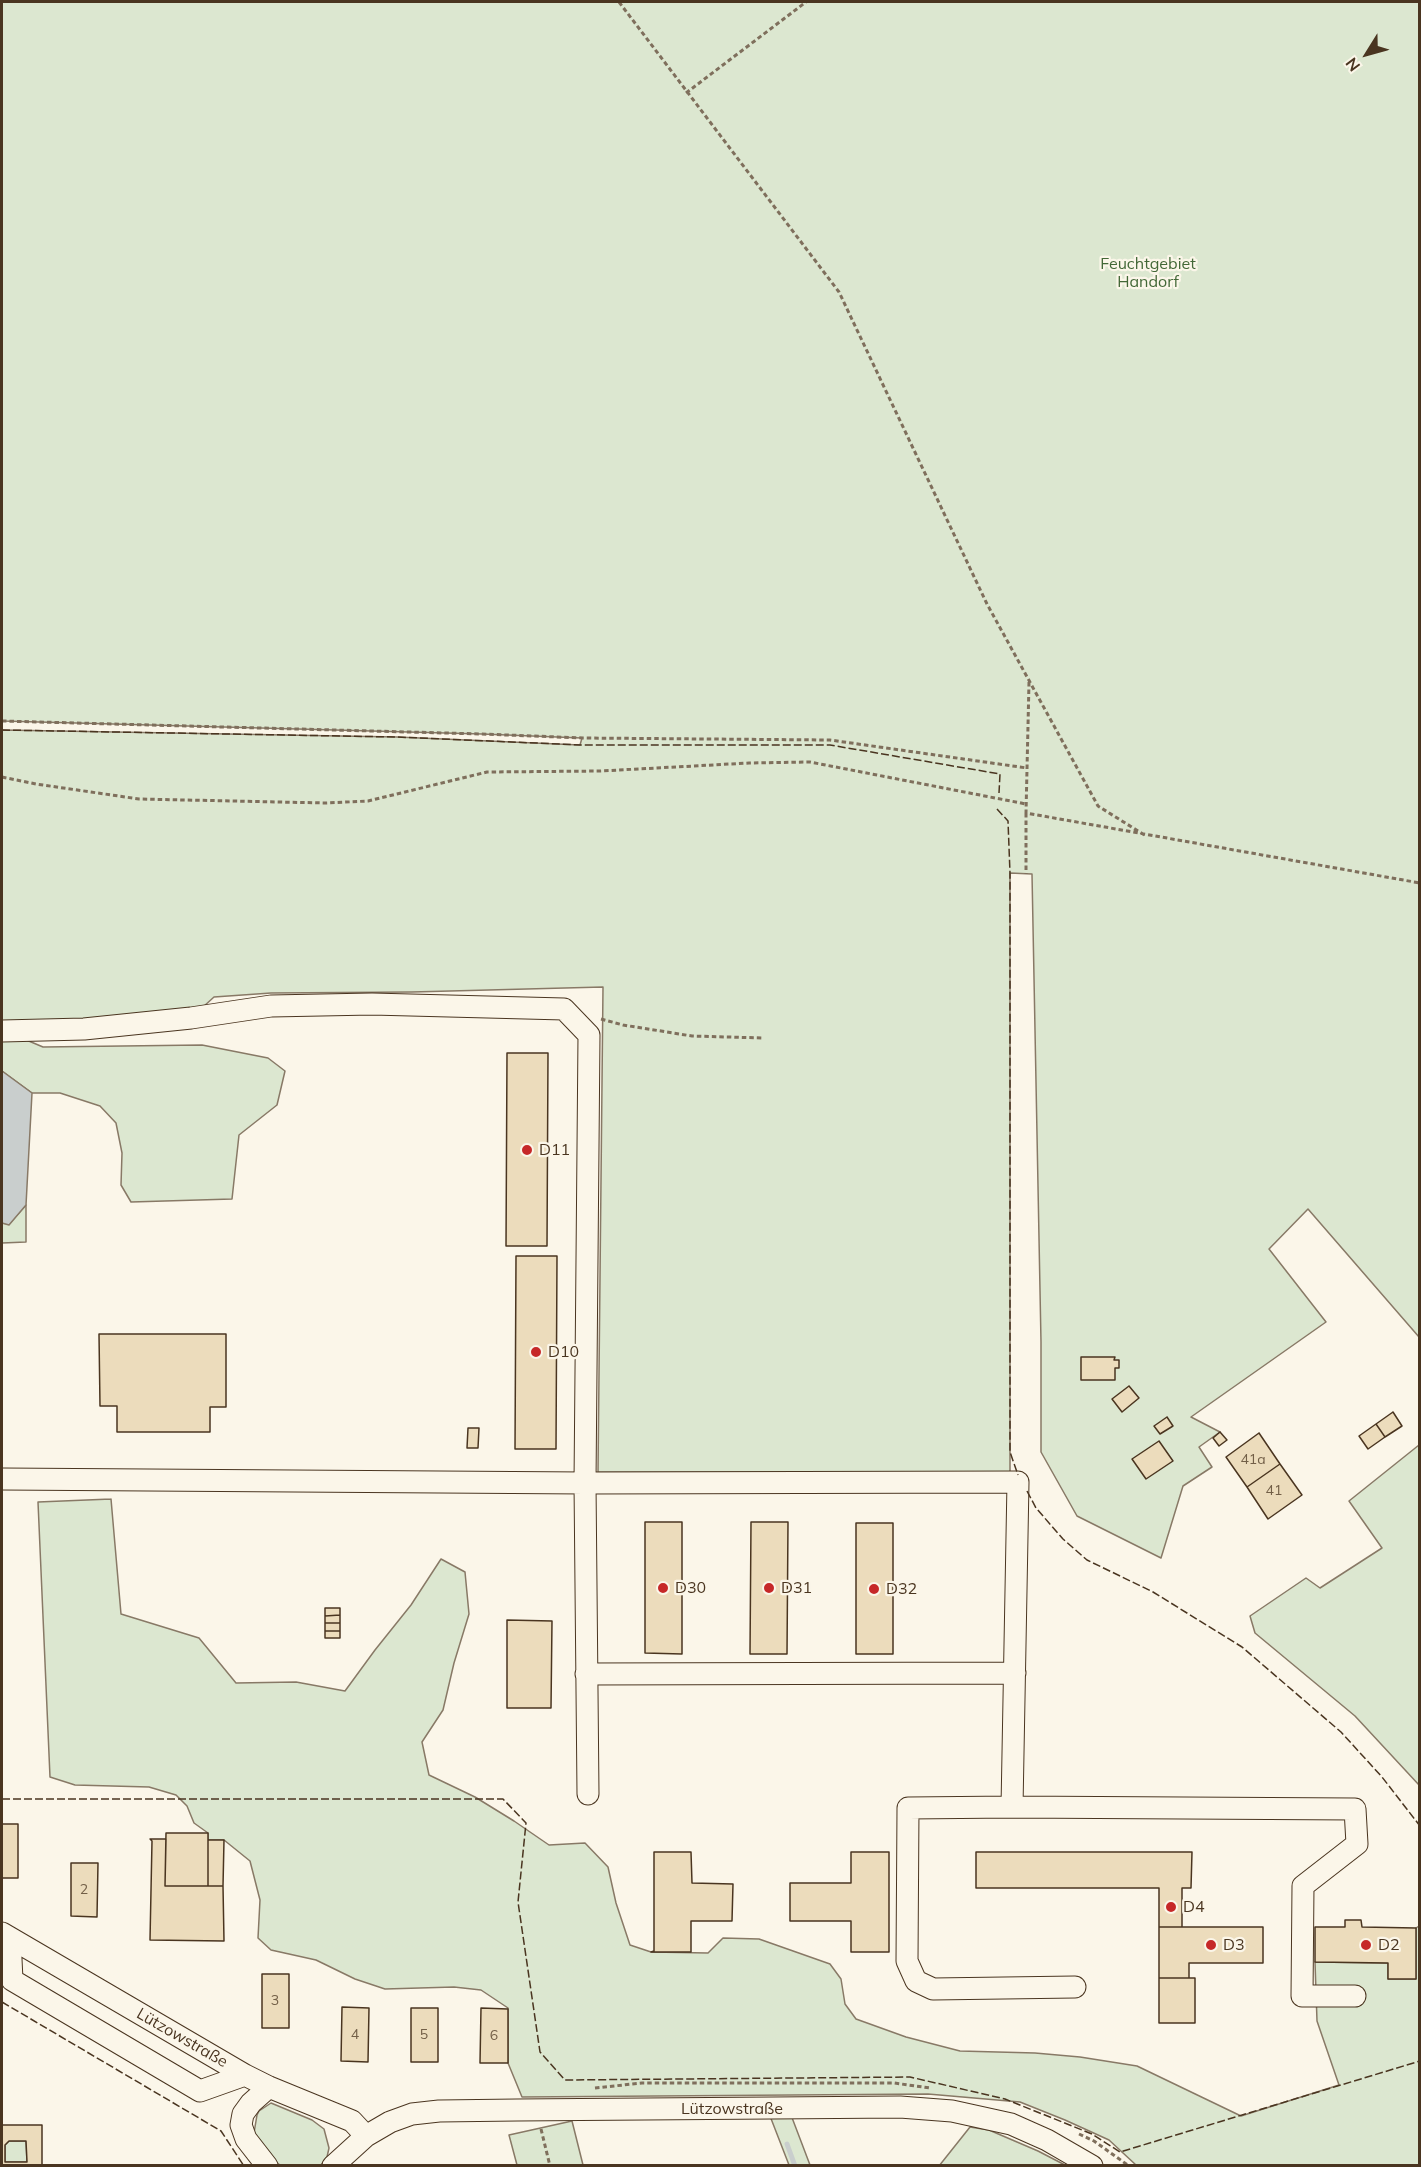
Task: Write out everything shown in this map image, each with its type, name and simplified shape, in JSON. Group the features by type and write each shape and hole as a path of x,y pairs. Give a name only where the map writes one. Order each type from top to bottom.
{"street":[{"path":"2,1031 84,1029 191,1018 271,1006 372,1004 564,1009 589,1035 585,1483 588,1794"},
{"path":"2,1479 585,1483 1018,1482 1012,1807"},
{"path":"586,1674 1015,1673"},
{"path":"1075,1987 933,1989 916,1981 907,1961 908,1808 1355,1809 1357,1844 1303,1886 1302,1996 1355,1996"},
{"path":"5,1936 12,1980 200,2091 246,2075"},
{"name":"Lützowstraße","path":"5,1936 246,2075 269,2087 352,2121 366,2136"},
{"path":"267,2166 246,2139 241,2125 243,2114 251,2103 269,2087"},
{"name":"Lützowstraße","path":"333,2166 366,2136 390,2122 412,2114 439,2111 900,2107 952,2111 1011,2124 1047,2140 1092,2166"}],"path":[{"path":"619,2 838,292 987,604 1098,806 1146,836"},
{"path":"686,93 806,2"},
{"path":"1026,874 1029,680"},
{"path":"2,721 583,738 830,740 1027,768"},
{"path":"2,777 140,799 326,802 368,801 487,772 601,771 810,762 1026,804"},
{"path":"1026,813 1419,883"},
{"path":"594,1017 623,1025 692,1036 763,1038"},
{"path":"536,2110 550,2166"}],"green space":[{"name":"Feuchtgebiet Handorf","path":"2,2 1419,2 1419,1337 1308,1209 1269,1249 1326,1322 1191,1417 1220,1432 1199,1447 1212,1467 1183,1486 1161,1558 1077,1516 1041,1452 1032,874 1010,873 1010,1473 598,1472 603,987 271,993 214,997 191,1018 2,1031 2,730 397,737 580,745 582,738 2,721"},
{"path":"2,1034 24,1039 43,1047 202,1045 268,1058 285,1071 277,1105 239,1135 232,1199 131,1202 121,1185 122,1153 116,1123 100,1106 60,1093 32,1093 2,1071"},
{"path":"26,1205 26,1242 2,1243 2,1223 9,1224"},
{"path":"1419,1445 1419,1785 1355,1716 1255,1633 1250,1616 1306,1578 1320,1588 1382,1548 1349,1501"},
{"path":"111,1499 121,1614 199,1638 236,1683 296,1682 345,1691 411,1605 441,1559 465,1572 469,1614 443,1710 422,1742 429,1775 475,1797 549,1845 585,1843 608,1867 616,1903 630,1945 651,1952 708,1953 723,1938 759,1939 830,1964 841,1979 845,2004 856,2019 906,2037 960,2051 1035,2053 1137,2066 1241,2116 1339,2085 1317,2021 1315,1962 1388,1963 1388,1979 1416,1979 1416,1928 1419,1926 1419,2165 1136,2165 1109,2140 1020,2102 928,2094 522,2097 508,2063 508,2008 481,1990 454,1987 385,1989 355,1979 316,1960 271,1950 258,1938 260,1900 250,1861 224,1840 208,1840 208,1833 194,1823 187,1806 176,1795 149,1787 75,1785 50,1777 38,1502"},
{"path":"271,2103 312,2120 324,2129 329,2148 327,2157 321,2165 281,2166 274,2160 254,2133 259,2111"},
{"path":"791,2115 810,2165 789,2165 770,2116"},
{"path":"572,2121 583,2165 517,2165 509,2135"},
{"path":"970,2127 989,2130 1065,2165 939,2166"},
{"path":"9,2141 26,2141 27,2162 5,2162 5,2145"}],"shaded area":[{"path":"2,1071 32,1093 26,1205 9,1225 2,1223"}],"building":[{"name":"D11","path":"507,1053 548,1053 547,1246 506,1246"},
{"name":"D10","path":"516,1256 557,1256 556,1449 515,1449"},
{"path":"99,1334 226,1334 226,1407 210,1407 210,1432 117,1432 117,1406 100,1406"},
{"path":"1081,1357 1115,1357 1114,1360 1119,1360 1119,1368 1115,1368 1115,1380 1081,1380"},
{"path":"1129,1386 1139,1398 1122,1412 1112,1399"},
{"path":"1393,1412 1402,1426 1385,1437 1376,1424"},
{"path":"1167,1417 1173,1426 1160,1434 1154,1426"},
{"path":"1376,1424 1385,1437 1368,1449 1359,1436"},
{"path":"468,1428 479,1428 478,1448 467,1448"},
{"path":"1220,1432 1227,1440 1219,1446 1213,1438"},
{"path":"1259,1433 1280,1464 1247,1487 1226,1457"},
{"path":"1159,1441 1173,1461 1146,1479 1132,1459"},
{"path":"1280,1464 1302,1495 1268,1519 1247,1487"},
{"name":"D30","path":"645,1522 682,1522 682,1654 645,1653"},
{"name":"D31","path":"751,1522 788,1522 787,1654 750,1654"},
{"name":"D32","path":"856,1523 893,1523 893,1654 856,1654"},
{"path":"325,1608 340,1608 340,1615 325,1616"},
{"path":"340,1615 340,1623 325,1623 325,1616"},
{"path":"507,1620 552,1621 551,1708 507,1708"},
{"path":"325,1623 340,1623 340,1631 325,1631"},
{"path":"325,1631 340,1631 340,1638 325,1638"},
{"path":"2,1824 18,1824 18,1878 2,1878"},
{"path":"166,1833 208,1833 208,1886 165,1886"},
{"path":"150,1839 166,1839 165,1886 223,1886 224,1941 150,1940 152,1841"},
{"path":"208,1840 224,1840 223,1886 208,1886"},
{"path":"654,1852 691,1852 692,1883 733,1884 732,1921 691,1921 691,1952 651,1952 654,1951"},
{"path":"851,1852 889,1852 889,1952 851,1952 851,1921 790,1921 790,1883 851,1883"},
{"name":"D4","path":"976,1852 1192,1852 1191,1888 1182,1888 1182,1927 1159,1927 1159,1888 976,1888"},
{"path":"71,1863 98,1863 97,1917 71,1916"},
{"name":"D2","path":"1345,1920 1361,1920 1362,1927 1416,1928 1416,1979 1388,1979 1388,1963 1315,1962 1315,1927 1345,1927"},
{"name":"D3","path":"1159,1927 1263,1927 1263,1963 1189,1963 1189,1978 1159,1978"},
{"path":"262,1974 289,1974 289,2028 262,2028"},
{"path":"1159,1978 1195,1978 1195,2023 1159,2023"},
{"path":"342,2007 369,2008 368,2062 341,2061"},
{"path":"411,2008 438,2008 438,2062 411,2062"},
{"path":"481,2008 508,2009 508,2063 480,2063"},
{"path":"2,2125 42,2125 42,2166 2,2166","holes":["9,2141 26,2141 27,2162 5,2162 5,2145"]}],"waterway":[{"path":"787,2144 795,2166"}],"fence":[{"path":"2,730 397,737 581,745 830,745 1000,774 999,793"},
{"path":"997,809 1008,821 1010,873 1010,1452 1018,1475"},
{"path":"1027,1491 1036,1508 1063,1539 1087,1560 1153,1592 1242,1647 1341,1732 1382,1777 1420,1826"},
{"path":"2,1799 503,1799 526,1823 518,1902 540,2052 565,2080 910,2077 1005,2099 1092,2134 1120,2152 1420,2061"},
{"path":"2,2002 221,2131 244,2166"}],"place":[{"name":"D11","path":"527,1150"},
{"name":"D10","path":"536,1352"},
{"name":"D30","path":"663,1588"},
{"name":"D31","path":"769,1588"},
{"name":"D32","path":"874,1589"},
{"name":"D4","path":"1171,1907"},
{"name":"D3","path":"1211,1945"},
{"name":"D2","path":"1366,1945"}]}
